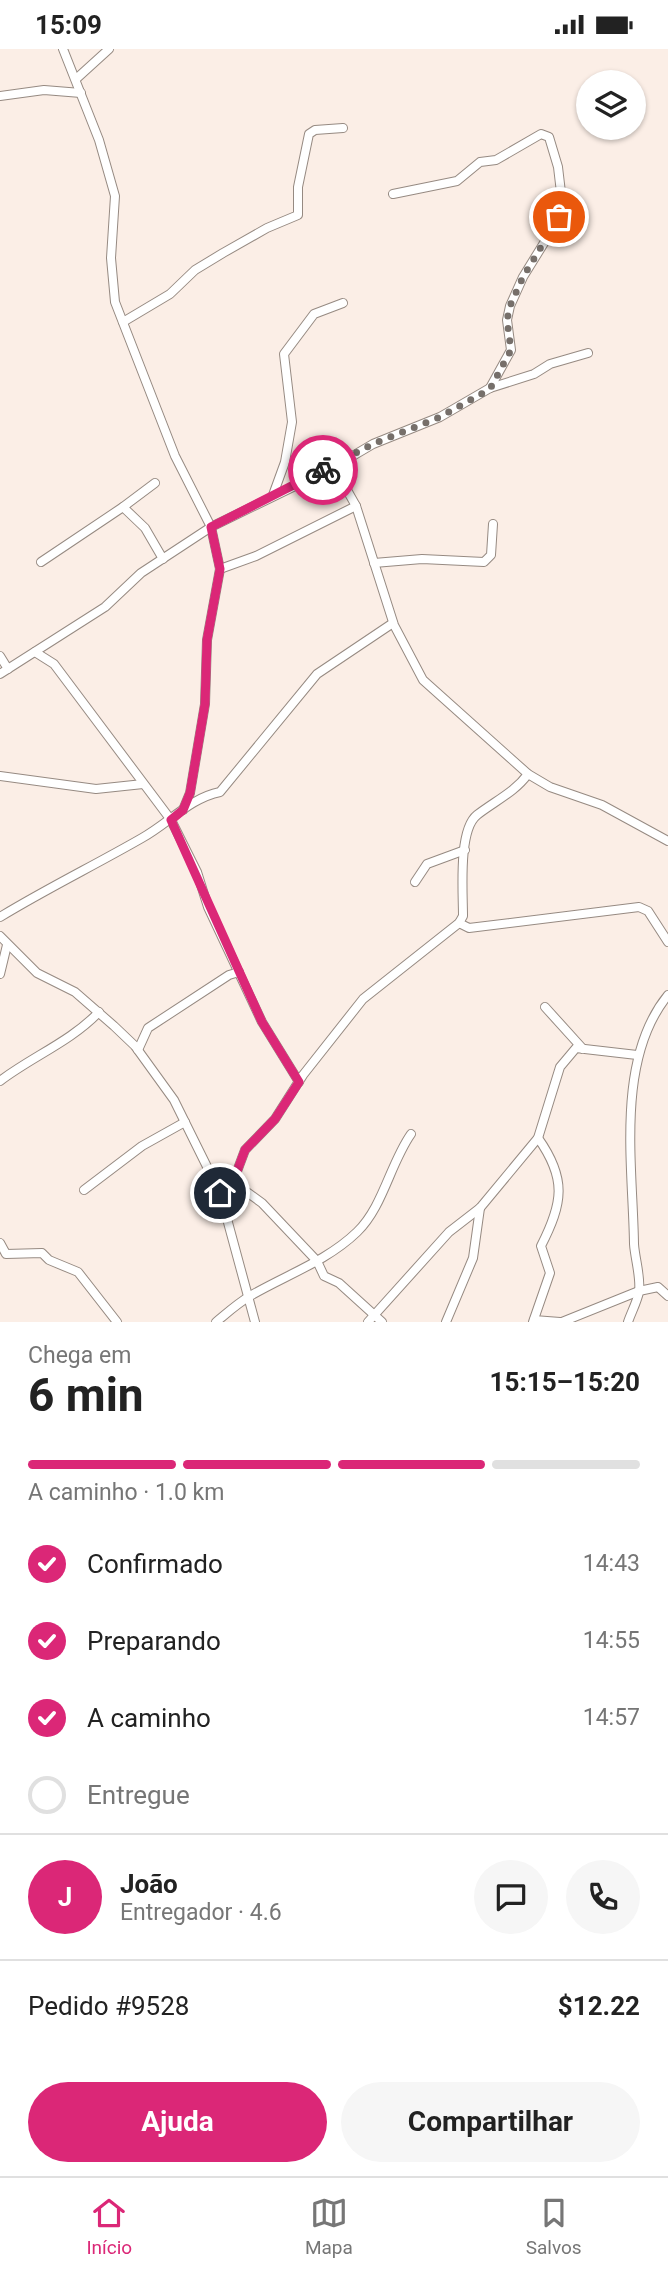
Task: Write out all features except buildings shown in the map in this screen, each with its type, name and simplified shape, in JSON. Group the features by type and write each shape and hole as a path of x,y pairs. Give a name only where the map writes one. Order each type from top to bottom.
{"street":[{"path":"63,49 108,167 115,196 111,272 116,302 175,456 211,527 220,569 207,640 203,717 190,793 183,810"},
{"path":"76,79 109,49"},
{"path":"0,96 44,90 81,93"},
{"path":"123,322 170,294 195,271 223,253 267,228 298,215 301,210 298,187 309,134 315,130 342,128"},
{"path":"393,194 457,181 480,162 496,160 541,134 549,137 558,167 562,201 559,217 523,277 510,306 507,320 511,350 490,389"},
{"path":"274,495 285,462 292,422 284,354 314,314 343,303"},
{"path":"0,674 105,607 141,573 211,527 334,467 373,444 440,417 490,389 534,374 550,364 569,361 588,353"},
{"path":"334,467 356,506 393,623 423,680 528,774 550,787 601,804 668,841"},
{"path":"41,562 155,483"},
{"path":"220,569 256,556 356,506"},
{"path":"123,507 145,528 163,559"},
{"path":"374,563 422,559 484,562 491,555 493,524"},
{"path":"0,917 171,820 202,796 220,792 317,674 393,623"},
{"path":"35,652 54,664 171,820 197,872 208,907 262,1022 299,1082"},
{"path":"0,656 8,669"},
{"path":"0,774 96,789 143,784"},
{"path":"220,1193 233,1182 245,1150 275,1119 299,1082 363,999 459,923 463,916 466,832 474,818 519,786 528,774"},
{"path":"415,883 427,864 465,850"},
{"path":"459,923 469,928 639,907 648,911 668,942"},
{"path":"0,936 37,973 75,992 99,1012 138,1050 174,1100 220,1193 255,1322"},
{"path":"0,974 7,945"},
{"path":"138,1050 148,1028 229,975 239,972"},
{"path":"628,1322 639,1291 635,1256 631,1099 637,1055 660,1005 668,995"},
{"path":"545,1007 583,1049"},
{"path":"0,1081 45,1049 80,1031 99,1012"},
{"path":"371,1319 449,1231 480,1208 538,1138 559,1067 576,1048 637,1055"},
{"path":"84,1190 142,1146 184,1122"},
{"path":"216,1322 248,1297 317,1261 358,1232 375,1206 396,1155 411,1134"},
{"path":"538,1138 547,1150 561,1184 557,1214 541,1246 550,1273 534,1321 561,1322 639,1291 658,1287 668,1296"},
{"path":"233,1182 262,1203 317,1261 324,1276 339,1283 371,1319 382,1322"},
{"path":"446,1322 473,1258 480,1208"},
{"path":"0,1243 6,1254 42,1253 49,1260 78,1272 117,1322"}],"way so far":[{"path":"323,470 334,467 350,455 373,444 440,417 458,404 490,389 511,350 507,320 510,306 523,277 559,217"}],"route":[{"path":"220,1193 233,1182 245,1150 275,1119 299,1082 262,1022 208,907 197,872 171,820 183,810 190,793 205,704 207,640 220,569 211,527 323,470"}]}
